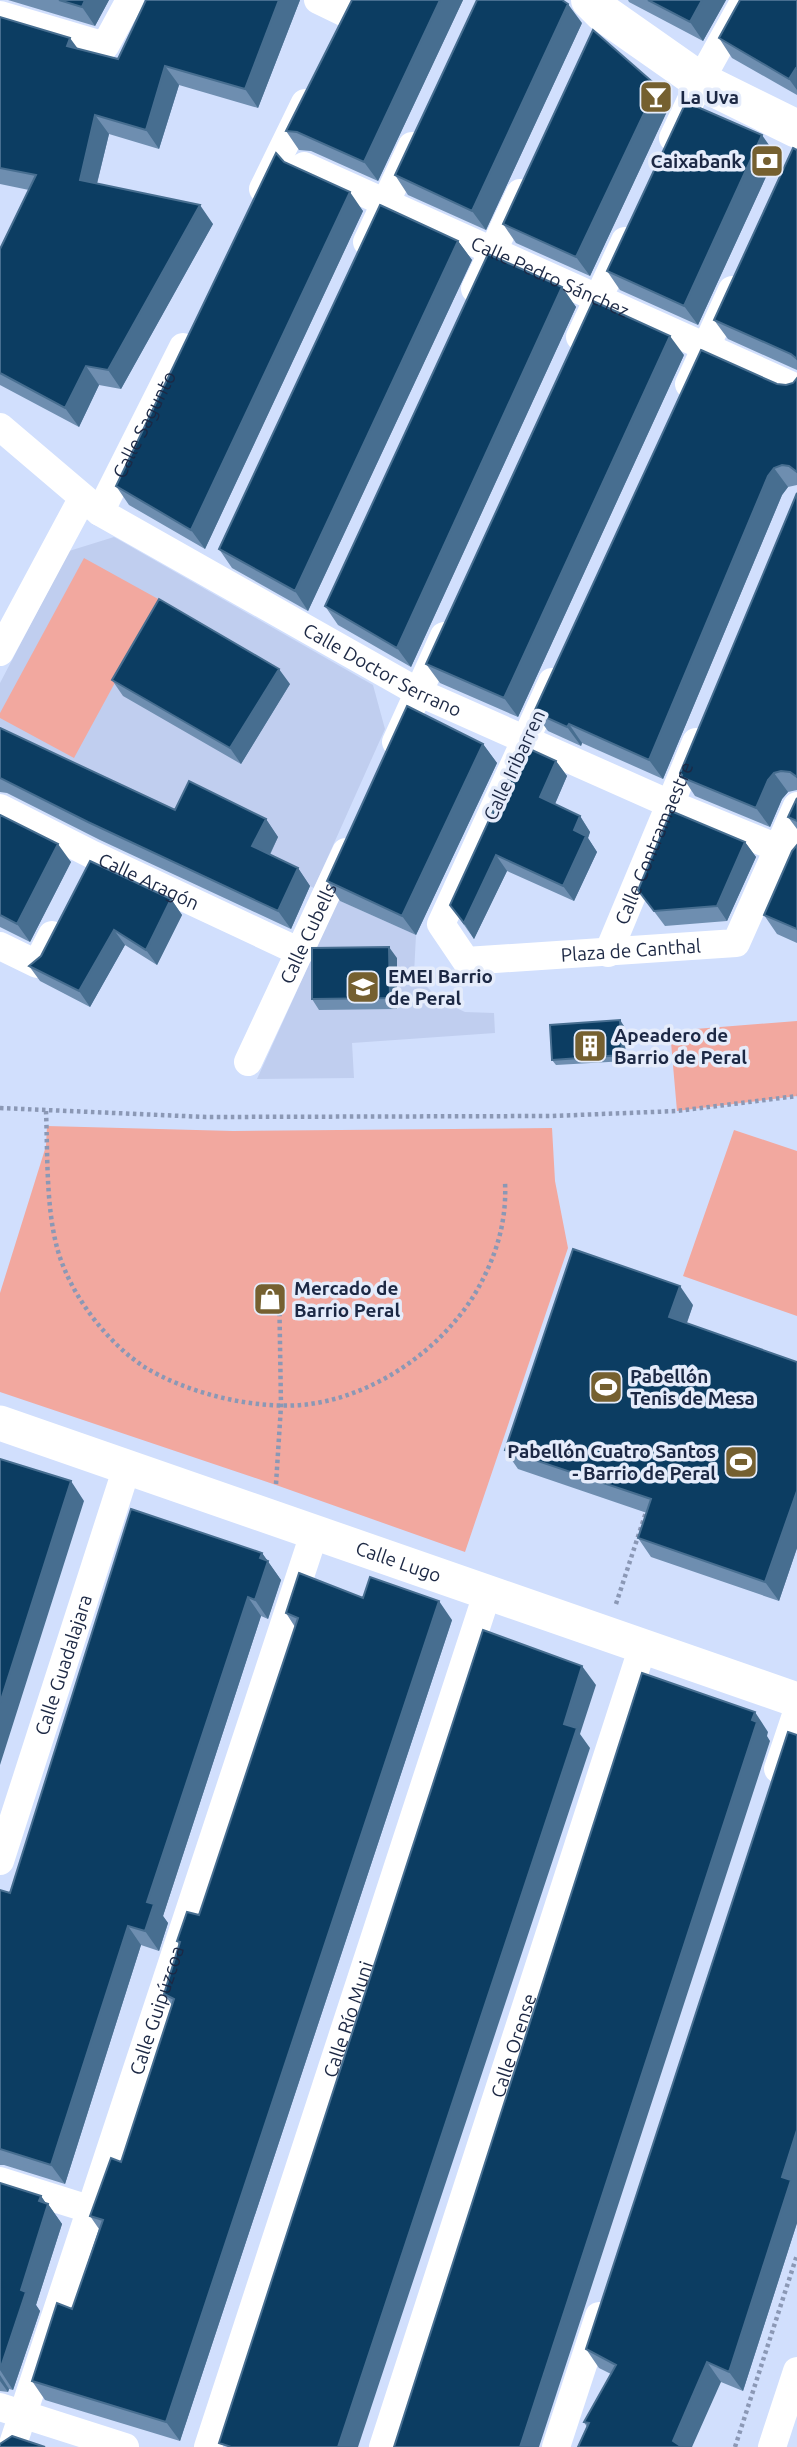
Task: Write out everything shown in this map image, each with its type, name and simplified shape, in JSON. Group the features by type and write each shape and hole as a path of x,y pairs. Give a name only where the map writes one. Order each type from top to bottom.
{"main road":[{"path":"599,13 795,146"}],"street":[{"path":"0,15 105,46 130,0"},
{"path":"318,0 347,18"},
{"path":"661,163 700,80 746,0"},
{"path":"249,216 314,85"},
{"path":"356,265 421,127"},
{"name":"Calle Pedro Sánchez","path":"304,166 797,388"},
{"path":"464,312 528,176"},
{"path":"569,362 638,212"},
{"path":"677,410 740,272"},
{"name":"Calle Sagunto","path":"0,652 91,506 193,327"},
{"name":"Calle Doctor Serrano","path":"0,428 91,506 217,562 322,621 418,692 670,804 788,853"},
{"path":"385,766 453,616"},
{"name":"Calle Iribarren","path":"440,924 561,663"},
{"name":"Calle Contramaestre","path":"608,953 707,715"},
{"path":"788,853 797,806"},
{"name":"Calle Aragón","path":"0,808 87,867 300,952"},
{"name":"Calle Cubells","path":"248,1062 356,828"},
{"name":"Plaza de Canthal","path":"440,924 466,961 736,943 788,853"},
{"path":"0,946 37,964 62,916"},
{"name":"Calle Lugo","path":"0,1423 797,1700"},
{"name":"Calle Guadalajara","path":"0,1861 128,1467"},
{"name":"Calle Guipúzcoa","path":"12,2447 11,2411 89,2209 314,1534"},
{"name":"Calle Río Muni","path":"208,2447 488,1591"},
{"name":"Calle Orense","path":"383,2447 643,1646"},
{"path":"769,1796 797,1712"},
{"path":"0,2181 89,2209"},
{"path":"556,2447 608,2287"},
{"path":"772,2447 797,2371"},
{"path":"11,2411 125,2447"}],"path":[{"path":"0,1108 206,1117 552,1116 677,1111 797,1096"},
{"path":"46,1111 55,1240 64,1268 80,1297 100,1325 142,1365 166,1378 246,1402 281,1406 310,1404 341,1397 370,1385 414,1359 448,1331 467,1307 494,1256 503,1228 505,1182"},
{"path":"276,1485 281,1406 279,1282"},
{"path":"606,1633 649,1505"},
{"path":"735,2447 797,2255"}],"shaded area":[{"path":"114,537 373,685 385,729 314,888 0,740 0,683 69,551"},
{"path":"84,558 160,600 74,758 0,718 0,713"},
{"name":"EMEI Barrio de Peral","path":"338,900 416,935 414,974 441,1001 465,1012 494,1013 495,1033 352,1043 354,1078 257,1079"},
{"path":"797,1021 797,1096 677,1111 670,1031"},
{"name":"Mercado de Barrio Peral","path":"47,1126 233,1131 552,1128 555,1181 568,1248 465,1552 0,1392 0,1293 46,1146"},
{"path":"734,1130 797,1151 797,1316 683,1276"}],"building":[{"path":"59,0 85,0 82,7"},
{"path":"146,0 279,0 245,89 165,66 146,130 95,115 80,180 200,205 108,370 86,366 65,408 0,373 0,249 36,175 0,168 0,17 70,38 67,46 118,59"},
{"path":"352,0 440,0 364,162 297,132 286,131"},
{"path":"477,0 562,0 568,4 472,211 395,175"},
{"path":"648,0 702,0 690,22"},
{"path":"740,0 797,0 797,68 789,79 719,38"},
{"path":"593,30 657,86 576,257 503,224"},
{"path":"686,102 762,135 684,306 607,271"},
{"path":"793,148 797,150 797,359 714,320"},
{"path":"276,153 284,162 350,192 191,530 116,486"},
{"path":"380,205 458,241 295,591 219,549"},
{"path":"488,254 562,287 397,648 325,606"},
{"path":"593,301 670,336 504,698 426,664"},
{"path":"701,350 777,384 793,383 797,378 797,472 782,465 774,468 768,476 649,760 569,724 567,727 534,712"},
{"path":"797,493 797,777 790,772 774,773 768,780 756,808 681,777 680,773"},
{"path":"159,599 279,669 230,748 112,680"},
{"path":"407,706 483,744 402,916 327,881"},
{"path":"0,728 175,810 189,781 266,819 252,846 298,868 278,911 0,778"},
{"path":"523,746 556,761 540,797 580,816 574,830 586,836 563,886 496,855 464,923 450,905"},
{"path":"797,798 797,821 788,817"},
{"path":"671,811 745,842 717,906 654,911 638,890"},
{"path":"0,815 58,844 17,924 0,915"},
{"path":"797,845 797,929 764,915"},
{"path":"90,861 171,899 146,950 114,930 79,991 29,966 41,956"},
{"path":"389,947 390,998 312,999 312,948"},
{"name":"Apeadero de Barrio de Peral","path":"620,1020 622,1055 552,1060 550,1025"},
{"path":"573,1249 680,1286 669,1317 797,1362 797,1491 765,1582 638,1538 651,1499 505,1450"},
{"path":"0,1459 71,1481 0,1703"},
{"path":"131,1509 262,1553 260,1558 268,1561 255,1600 248,1597 147,1902 154,1904 145,1931 128,1926 51,2165 0,2149 0,1890 10,1893"},
{"path":"299,1573 363,1598 370,1577 439,1601 166,2422 32,2381 57,2303 72,2309 103,2220 90,2216 111,2158 121,2162 174,1999 164,1994 180,1942 177,1941 187,1912 199,1915 298,1618 286,1613"},
{"path":"483,1630 582,1666 564,1724 577,1728 338,2447 231,2447 219,2443"},
{"path":"642,1673 755,1712 752,1720 757,1722 520,2447 394,2447"},
{"path":"788,1732 797,1735 797,2130 782,2177 791,2180 729,2372 707,2362 673,2441 682,2447 578,2447 589,2423 584,2422 616,2365 586,2349"},
{"path":"0,2183 41,2196 39,2201 48,2204 21,2290 26,2292 0,2370"},
{"path":"12,2436 45,2447 0,2447 0,2444"}],"place":[{"name":"La Uva","path":"656,97"},
{"name":"Caixabank","path":"767,161"},
{"name":"EMEI Barrio de Peral","path":"363,987"},
{"name":"Apeadero de Barrio de Peral","path":"590,1046"},
{"name":"Mercado de Barrio Peral","path":"270,1299"},
{"name":"Pabellón Tenis de Mesa","path":"606,1387"},
{"name":"Pabellón Cuatro Santos - Barrio de Peral","path":"741,1462"}]}
